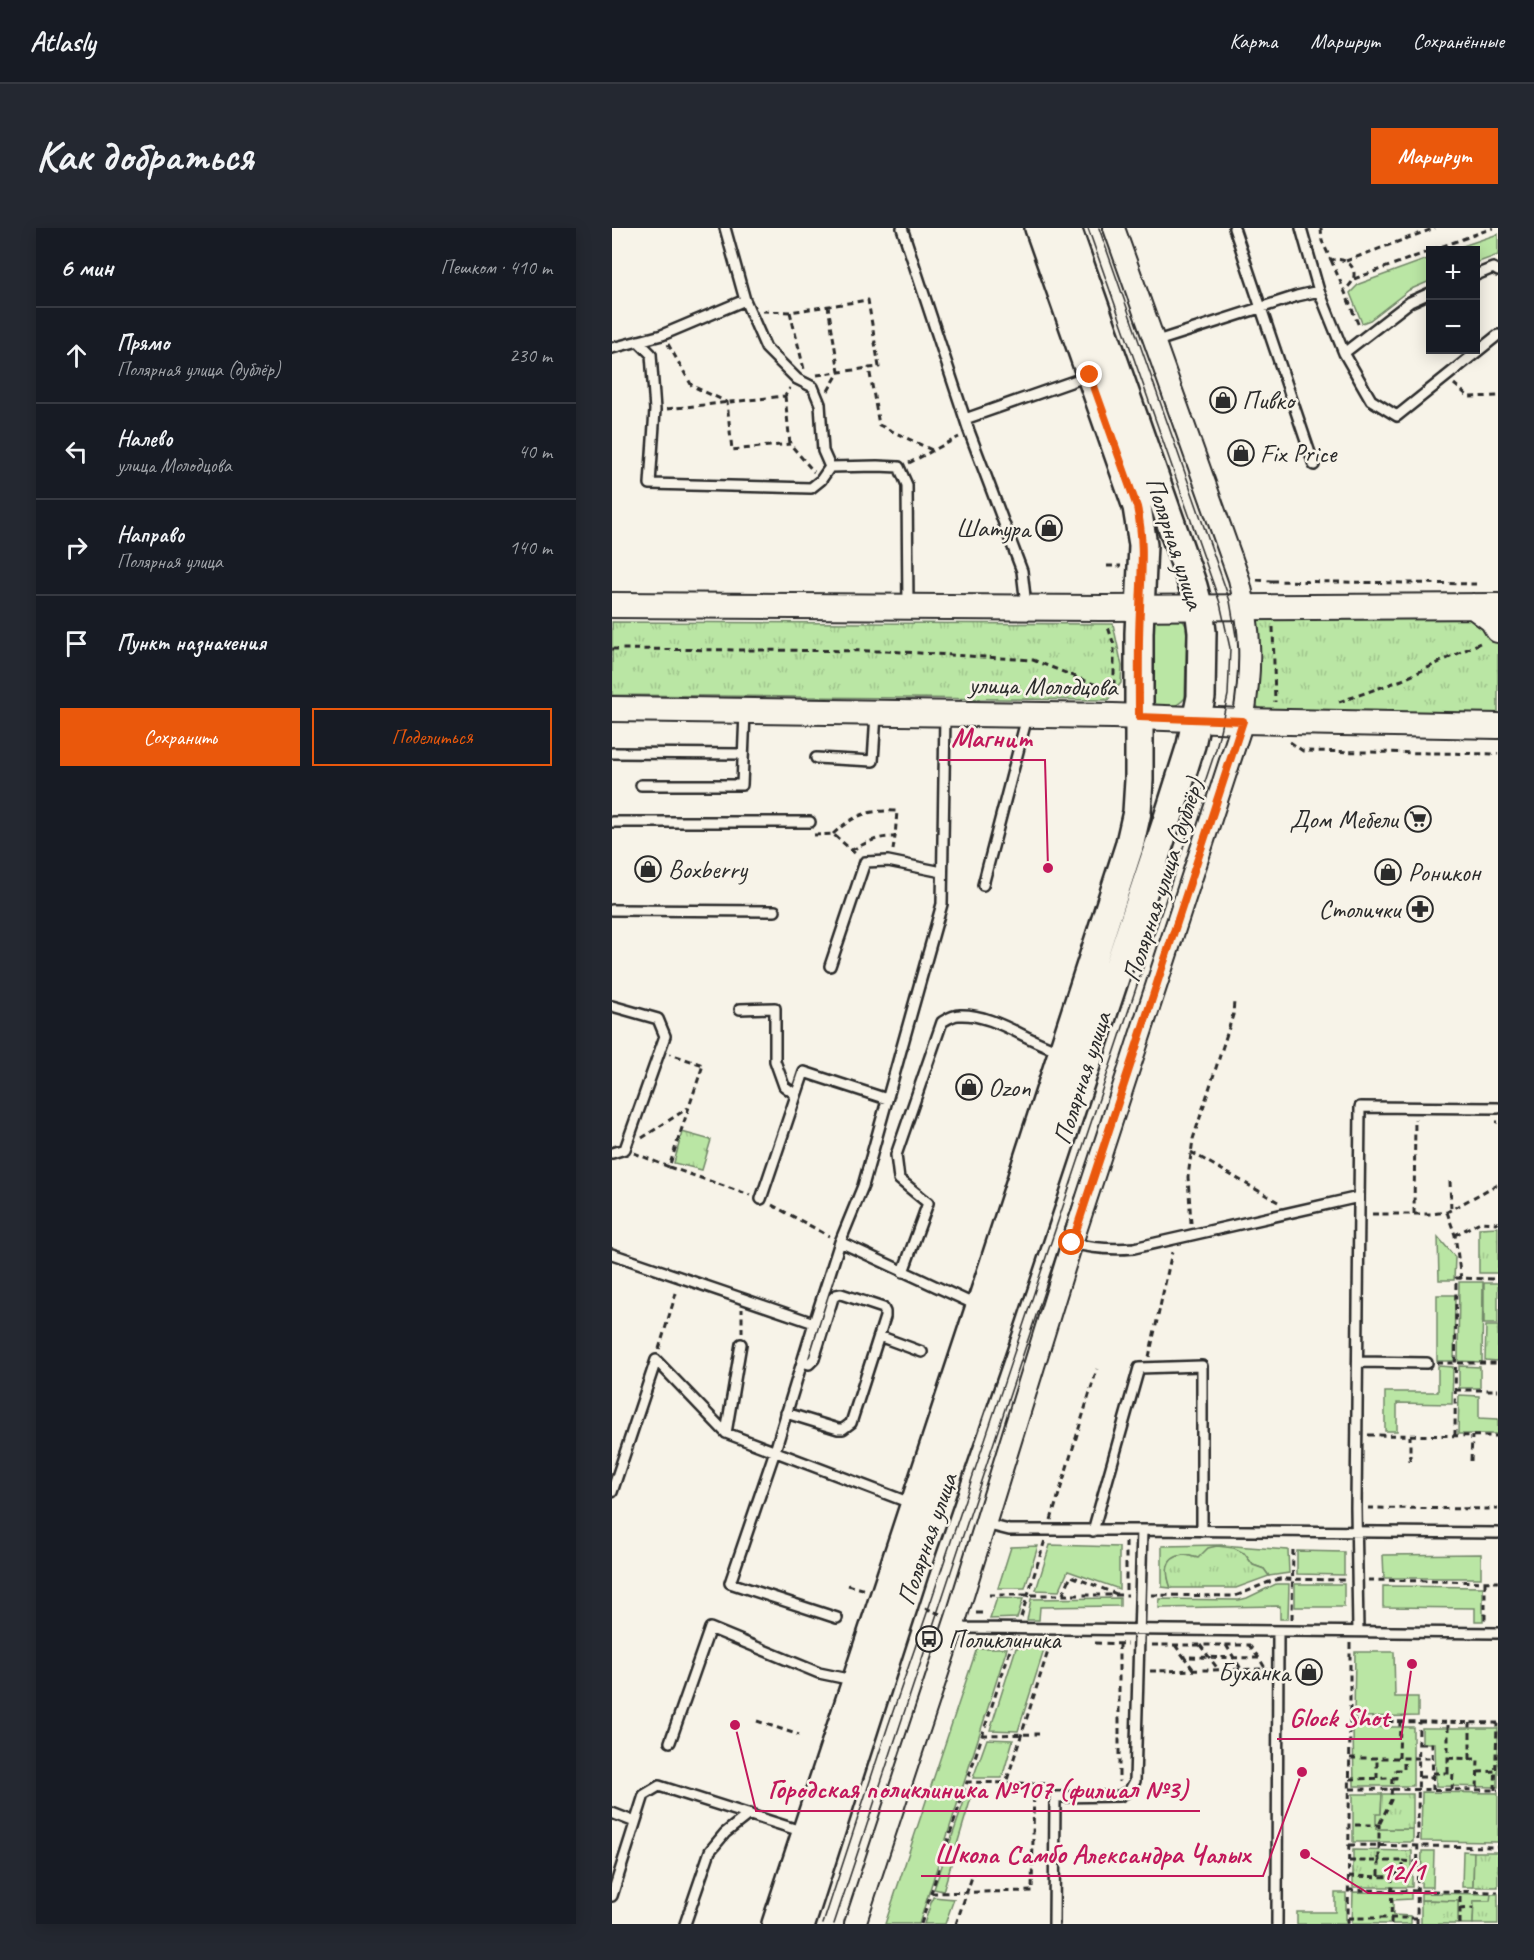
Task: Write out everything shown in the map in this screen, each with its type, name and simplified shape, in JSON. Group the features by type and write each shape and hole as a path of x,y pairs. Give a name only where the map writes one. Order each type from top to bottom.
{"main road":[{"name":"Полярная улица","path":"776,1924 1064,1052 1129,847 1137,812 1143,545 1137,507 1039,228"},
{"name":"Полярная улица","path":"801,1924 915,1570 1003,1315 1164,831 1197,720 1201,698 1202,632 1199,608 1066,228"}],"street":[{"name":"Полярная улица (дублёр)","path":"855,1924 950,1620 985,1524 1072,1243 1243,721 1251,665 1246,608 1239,579 1114,228"},
{"path":"612,605 1026,608 1498,606"},
{"path":"1473,606 1492,620 1494,634"},
{"name":"улица Молодцова","path":"612,709 1028,714 1498,726"},
{"name":"улица Молодцова","path":"1473,725 1492,720 1498,713"}],"lane":[{"path":"725,228 745,300 766,348 796,379 813,387 820,404 823,451 830,467"},
{"path":"902,228 969,431 1022,571 1026,608"},
{"path":"1234,228 1314,465"},
{"path":"1305,229 1319,291 1344,353 1371,400 1397,416 1498,335"},
{"path":"1480,273 1493,268 1498,271"},
{"path":"1154,342 1319,291"},
{"path":"1344,353 1410,302 1426,295"},
{"path":"612,348 662,335 745,300"},
{"path":"638,341 651,354 655,410 650,484 811,488 821,480 830,467"},
{"path":"965,419 1090,375"},
{"path":"830,467 899,467 907,485 908,607"},
{"path":"641,785 742,785 745,710"},
{"path":"816,758 873,761 876,712"},
{"path":"837,1618 730,1583 775,1451 840,1242 863,1186 942,904 945,713"},
{"path":"983,885 1028,714"},
{"path":"612,753 743,754"},
{"path":"612,822 805,822"},
{"path":"830,966 865,862 888,861 942,872"},
{"path":"612,910 775,911"},
{"path":"612,1006 658,1019 665,1036 625,1149 612,1153"},
{"path":"740,1009 775,1008 776,1061 784,1086 796,1095"},
{"path":"903,1272 928,1203 900,1179 896,1155 942,1022 957,1014 984,1017 1031,1040 1064,1052"},
{"path":"761,1198 804,1072 887,1099"},
{"path":"1358,1631 1356,1508 1360,1107 1498,1108"},
{"path":"1072,1243 1098,1250 1134,1248 1359,1197"},
{"path":"840,1242 980,1306"},
{"path":"612,1254 814,1323"},
{"path":"786,1413 838,1429 848,1426 885,1317 883,1308 836,1294 814,1359 809,1364 802,1362"},
{"path":"879,1336 922,1352"},
{"path":"726,1433 741,1344"},
{"path":"612,1492 656,1360 726,1433 916,1504"},
{"path":"1358,1362 1427,1363"},
{"path":"1093,1530 1139,1368 1202,1366 1202,1531"},
{"path":"985,1524 1009,1530 1047,1531 1498,1533"},
{"path":"1053,1924 1055,1797 1120,1796 1133,1786 1135,1781 1142,1530"},
{"path":"950,1620 965,1628 1498,1633"},
{"path":"670,1742 710,1628 819,1672 856,1684"},
{"path":"1277,1924 1278,1631"},
{"path":"612,1896 644,1795 659,1786 806,1833"},
{"path":"612,1813 635,1822"},
{"path":"685,1924 710,1851 725,1833 750,1814"}],"path":[{"path":"1321,228 1322,241 1364,337"},
{"path":"1346,261 1435,228"},
{"path":"1444,246 1493,228"},
{"path":"1354,279 1426,253"},
{"path":"1331,260 1346,261 1353,269 1354,279 1344,290"},
{"path":"749,311 790,312 868,300 879,367 806,376 790,312"},
{"path":"820,404 839,372 828,306"},
{"path":"662,335 692,386 727,402"},
{"path":"869,368 879,425 934,451"},
{"path":"1446,377 1469,397 1498,396"},
{"path":"796,379 785,396 790,444 821,480"},
{"path":"655,410 785,396"},
{"path":"727,402 732,450 790,444"},
{"path":"899,467 969,431"},
{"path":"1107,566 1123,566"},
{"path":"1271,580 1486,585"},
{"path":"1273,616 1275,705"},
{"path":"612,649 886,651 1034,660 1114,692 1114,645 1108,624"},
{"path":"1336,704 1451,659 1494,634"},
{"path":"1285,738 1303,751 1498,754"},
{"path":"805,822 802,835 833,834 847,821 874,810 897,811 895,837 885,836 852,850"},
{"path":"833,834 865,862"},
{"path":"1192,1235 1188,1177 1193,1139 1233,1015 1234,1001"},
{"path":"625,1149 669,1167 703,1065 660,1051"},
{"path":"1414,1214 1415,1107"},
{"path":"625,1149 688,1108"},
{"path":"1191,1152 1296,1212"},
{"path":"1450,1181 1449,1211 1461,1279"},
{"path":"1372,1214 1449,1211 1498,1184"},
{"path":"1455,1235 1480,1222 1498,1222"},
{"path":"656,1360 680,1277"},
{"path":"1455,1436 1456,1278 1498,1279"},
{"path":"741,1344 742,1298"},
{"path":"1427,1363 1498,1363"},
{"path":"921,1924 1018,1628 1096,1369"},
{"path":"1455,1390 1498,1390"},
{"path":"1357,1435 1498,1436"},
{"path":"1410,1435 1410,1461"},
{"path":"1471,1461 1472,1436"},
{"path":"1356,1508 1498,1509"},
{"path":"1126,1541 1126,1595"},
{"path":"1291,1631 1293,1546"},
{"path":"1063,1595 1071,1576 1120,1595"},
{"path":"989,1595 1235,1596 1271,1580 1280,1579 1498,1582"},
{"path":"1485,1582 1485,1633"},
{"path":"848,1585 868,1591"},
{"path":"925,1608 950,1620"},
{"path":"998,1798 1006,1783 1051,1642"},
{"path":"1109,1783 1119,1783 1119,1644"},
{"path":"1175,1645 1193,1669"},
{"path":"1200,1645 1218,1669"},
{"path":"1226,1645 1241,1669"},
{"path":"1248,1645 1267,1669"},
{"path":"1348,1924 1350,1645"},
{"path":"1184,1656 1259,1658"},
{"path":"1138,1671 1277,1669"},
{"path":"757,1721 799,1735"},
{"path":"1349,1789 1497,1790 1495,1771 1497,1723 1350,1721"},
{"path":"1350,1779 1396,1778 1396,1770 1404,1770 1401,1758 1400,1722"},
{"path":"1417,1924 1419,1722"},
{"path":"1448,1722 1448,1773"},
{"path":"1470,1722 1470,1759"},
{"path":"982,1735 1039,1734"},
{"path":"1419,1744 1432,1744 1433,1790"},
{"path":"1350,1758 1432,1758"},
{"path":"1377,1758 1377,1778"},
{"path":"1448,1758 1478,1759 1478,1790"},
{"path":"1478,1772 1495,1771"},
{"path":"1419,1777 1453,1773 1452,1790"},
{"path":"1379,1876 1379,1825 1391,1800 1392,1778"},
{"path":"967,1782 1055,1784"},
{"path":"931,1893 1032,1892 1034,1784"},
{"path":"1349,1825 1379,1825"},
{"path":"1349,1845 1498,1847"},
{"path":"1349,1861 1417,1862"},
{"path":"1349,1876 1392,1876 1403,1869 1403,1861"},
{"path":"956,1924 973,1874"},
{"path":"1391,1924 1392,1876"},
{"path":"1348,1890 1498,1892"},
{"path":"1460,1891 1460,1924"},
{"path":"1460,1909 1473,1908"},
{"path":"1348,1918 1417,1918"}],"green space":[{"path":"1498,234 1498,255 1480,262 1480,246 1463,246"},
{"path":"1426,259 1426,283 1409,290 1370,320 1362,323 1350,293 1359,284"},
{"path":"1161,617 1182,619 1187,627 1185,698 1169,707 1160,706 1151,701 1151,622"},
{"path":"1262,618 1498,618 1498,713 1260,709 1254,699 1257,625"},
{"path":"612,622 1113,624 1122,666 1121,683 1108,700 612,695"},
{"path":"682,1132 711,1140 702,1170 674,1163"},
{"path":"1498,1227 1498,1273 1479,1273 1479,1228"},
{"path":"1438,1237 1455,1257 1454,1280 1439,1280"},
{"path":"1459,1282 1483,1282 1482,1362 1458,1361"},
{"path":"1484,1283 1498,1283 1498,1324 1484,1324"},
{"path":"1437,1295 1455,1295 1454,1361 1437,1361"},
{"path":"1486,1326 1498,1326 1498,1361 1485,1360"},
{"path":"1438,1366 1453,1367 1452,1404 1397,1403 1397,1431 1385,1431 1385,1392 1438,1392"},
{"path":"1459,1366 1480,1367 1480,1388 1459,1388"},
{"path":"1459,1395 1479,1396 1479,1418 1498,1419 1498,1434 1458,1434"},
{"path":"1050,1545 1119,1547 1119,1589 1068,1571 1059,1591 1036,1590"},
{"path":"1221,1545 1288,1550 1289,1573 1269,1576 1264,1569 1253,1565 1244,1553 1202,1558 1183,1555 1172,1560 1168,1568 1171,1588 1162,1587 1162,1546"},
{"path":"1038,1546 1025,1588 998,1588 1011,1547"},
{"path":"1217,1546 1234,1548 1244,1553 1253,1565 1264,1569 1269,1576 1236,1588 1171,1588 1167,1572 1172,1559 1183,1555 1198,1558 1208,1548"},
{"path":"1297,1551 1344,1552 1344,1575 1297,1574"},
{"path":"1481,1554 1481,1578 1384,1578 1383,1555"},
{"path":"1276,1584 1289,1584 1288,1619 1280,1619 1280,1606 1159,1608 1160,1599 1239,1600"},
{"path":"1295,1584 1344,1584 1344,1607 1295,1607"},
{"path":"1383,1586 1483,1587 1483,1621 1475,1621 1475,1608 1383,1607"},
{"path":"997,1598 1023,1599 1017,1618 990,1619"},
{"path":"1120,1598 1120,1606 1040,1607 1039,1620 1027,1620 1031,1599"},
{"path":"1045,1647 1018,1731 990,1730 1016,1648"},
{"path":"977,1648 1007,1648 919,1924 885,1924"},
{"path":"1355,1652 1394,1652 1395,1697 1418,1697 1418,1716 1354,1717"},
{"path":"1353,1727 1413,1727 1413,1786 1354,1786"},
{"path":"1422,1728 1498,1728 1498,1787 1436,1786 1435,1743 1422,1743"},
{"path":"987,1739 1013,1740 1002,1778 973,1778"},
{"path":"969,1787 974,1788 943,1891 934,1889"},
{"path":"1422,1792 1498,1793 1498,1842 1421,1841"},
{"path":"1353,1794 1382,1794 1381,1814 1376,1829 1413,1829 1413,1842 1353,1842"},
{"path":"1382,1794 1413,1794 1413,1829 1376,1829 1376,1814 1381,1814"},
{"path":"1353,1850 1412,1851 1412,1887 1353,1887"},
{"path":"1422,1851 1434,1851 1433,1887 1421,1887"},
{"path":"1463,1851 1474,1852 1473,1887 1462,1887"},
{"path":"1474,1852 1498,1852 1498,1887 1473,1887"},
{"path":"1353,1892 1411,1893 1411,1899 1393,1900 1393,1915 1411,1916 1411,1924 1352,1924"},
{"path":"1335,1893 1346,1893 1346,1924 1297,1924 1297,1912 1335,1912"},
{"path":"1421,1893 1491,1894 1491,1901 1474,1901 1473,1924 1458,1924 1458,1901 1421,1900"},
{"path":"1491,1894 1498,1894 1498,1924 1473,1924 1474,1901 1490,1901"},
{"path":"933,1897 954,1899 945,1924 924,1924"},
{"path":"1421,1900 1458,1901 1458,1924 1421,1924"}],"tram line":[{"path":"823,1924 1216,749 1228,695 1230,648 1220,603 1088,228"},
{"path":"1099,228 1230,601 1236,636"},
{"path":"834,1924 1076,1195"}],"place":[{"name":"Пивко","path":"1223,400"},
{"name":"Fix Price","path":"1241,453"},
{"name":"Шатура","path":"1049,528"},
{"name":"Дом Мебели","path":"1418,819"},
{"name":"Магнит","path":"1048,868"},
{"name":"Boxberry","path":"648,869"},
{"name":"Роникон","path":"1388,872"},
{"name":"Столички","path":"1420,909"},
{"name":"Ozon","path":"969,1087"},
{"name":"Поликлиника","path":"929,1639"},
{"name":"Glock Shot","path":"1412,1664"},
{"name":"Буханка","path":"1309,1672"},
{"name":"Городская поликлиника №107 (филиал №3)","path":"735,1725"},
{"name":"Школа Самбо Александра Чалых","path":"1302,1772"},
{"name":"12/1","path":"1305,1854"}],"route":[{"path":"1072,1243 1243,721 1139,717 1139,633 1143,545 1141,526 1137,507 1090,375"}]}
